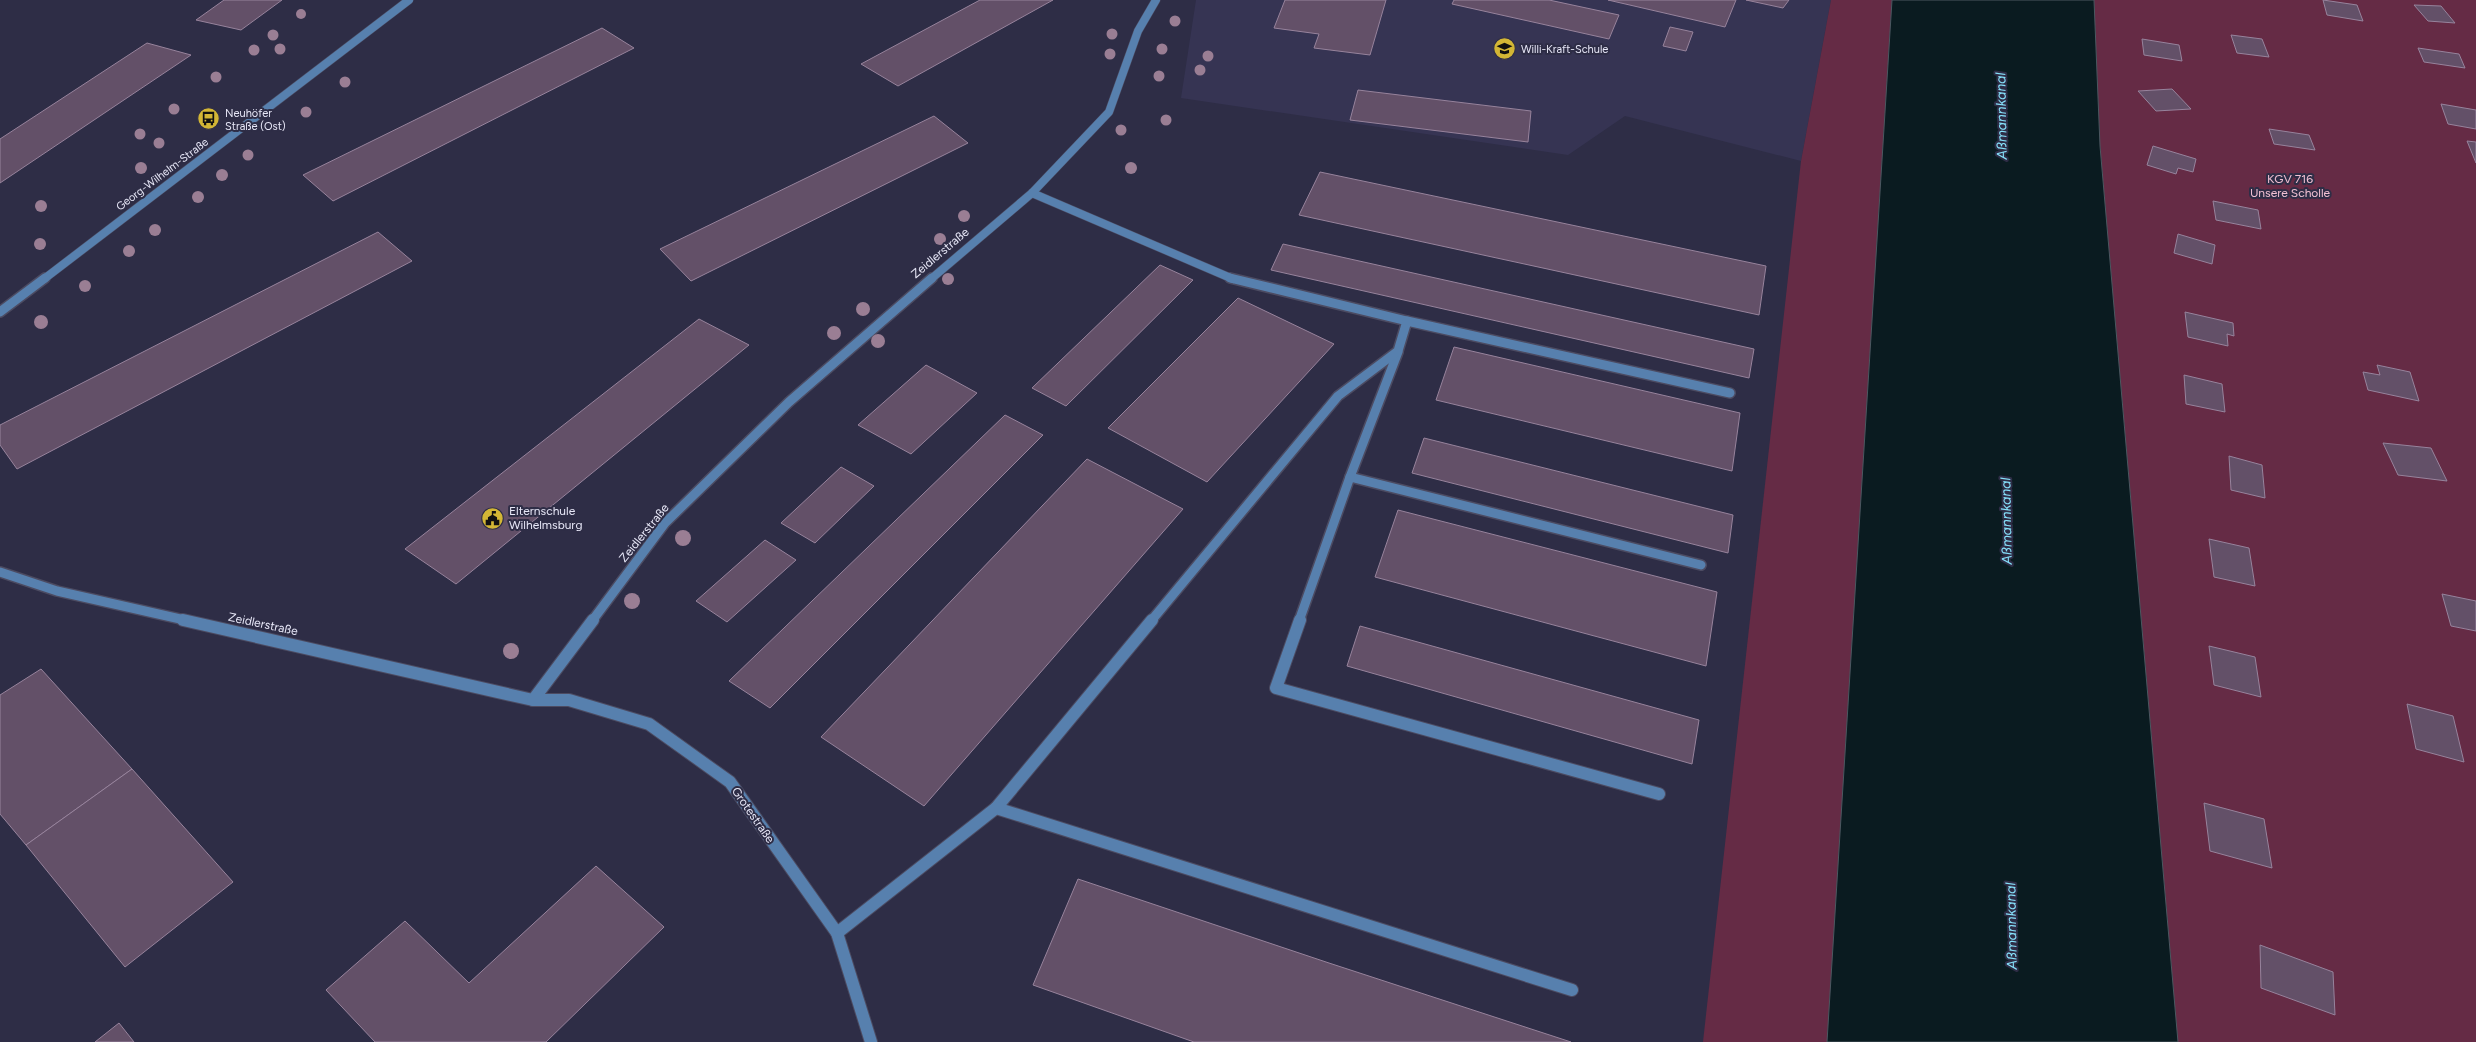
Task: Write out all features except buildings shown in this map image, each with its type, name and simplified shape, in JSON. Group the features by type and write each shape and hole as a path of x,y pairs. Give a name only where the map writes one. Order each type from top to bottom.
{"street":[{"name":"Georg-Wilhelm-Straße","path":"0,312 409,0"},
{"name":"Zeidlerstraße","path":"0,572 57,591 533,700 665,523 789,402 874,325 1032,193 1109,112 1138,31 1156,0"},
{"path":"1032,193 1238,281 1730,393"},
{"path":"1407,321 1398,351 1350,477 1276,688 1658,794"},
{"path":"837,933 996,808 1338,396 1398,351"},
{"path":"1350,477 1701,565"},
{"name":"Grotestraße","path":"533,700 569,700 649,724 730,782 837,933 871,1042"},
{"path":"996,808 1572,990"}],"shaded area":[{"name":"Willi-Kraft-Schule","path":"1196,0 1831,0 1801,161 1625,116 1568,155 1181,98"}],"green space":[{"path":"1831,0 1892,0 1827,1042 1703,1042 1801,161"},
{"name":"KGV 716 Unsere Scholle","path":"2094,0 2476,0 2476,1042 2178,1042 2100,146"}],"water":[{"name":"Aßmannkanal","path":"1892,0 2094,0 2100,146 2178,1042 1827,1042"}],"place":[{"name":"Willi-Kraft-Schule","path":"1505,49"},
{"name":"Neuhöfer Straße (Ost)","path":"209,119"},
{"name":"Elternschule Wilhelmsburg","path":"493,518"}]}
